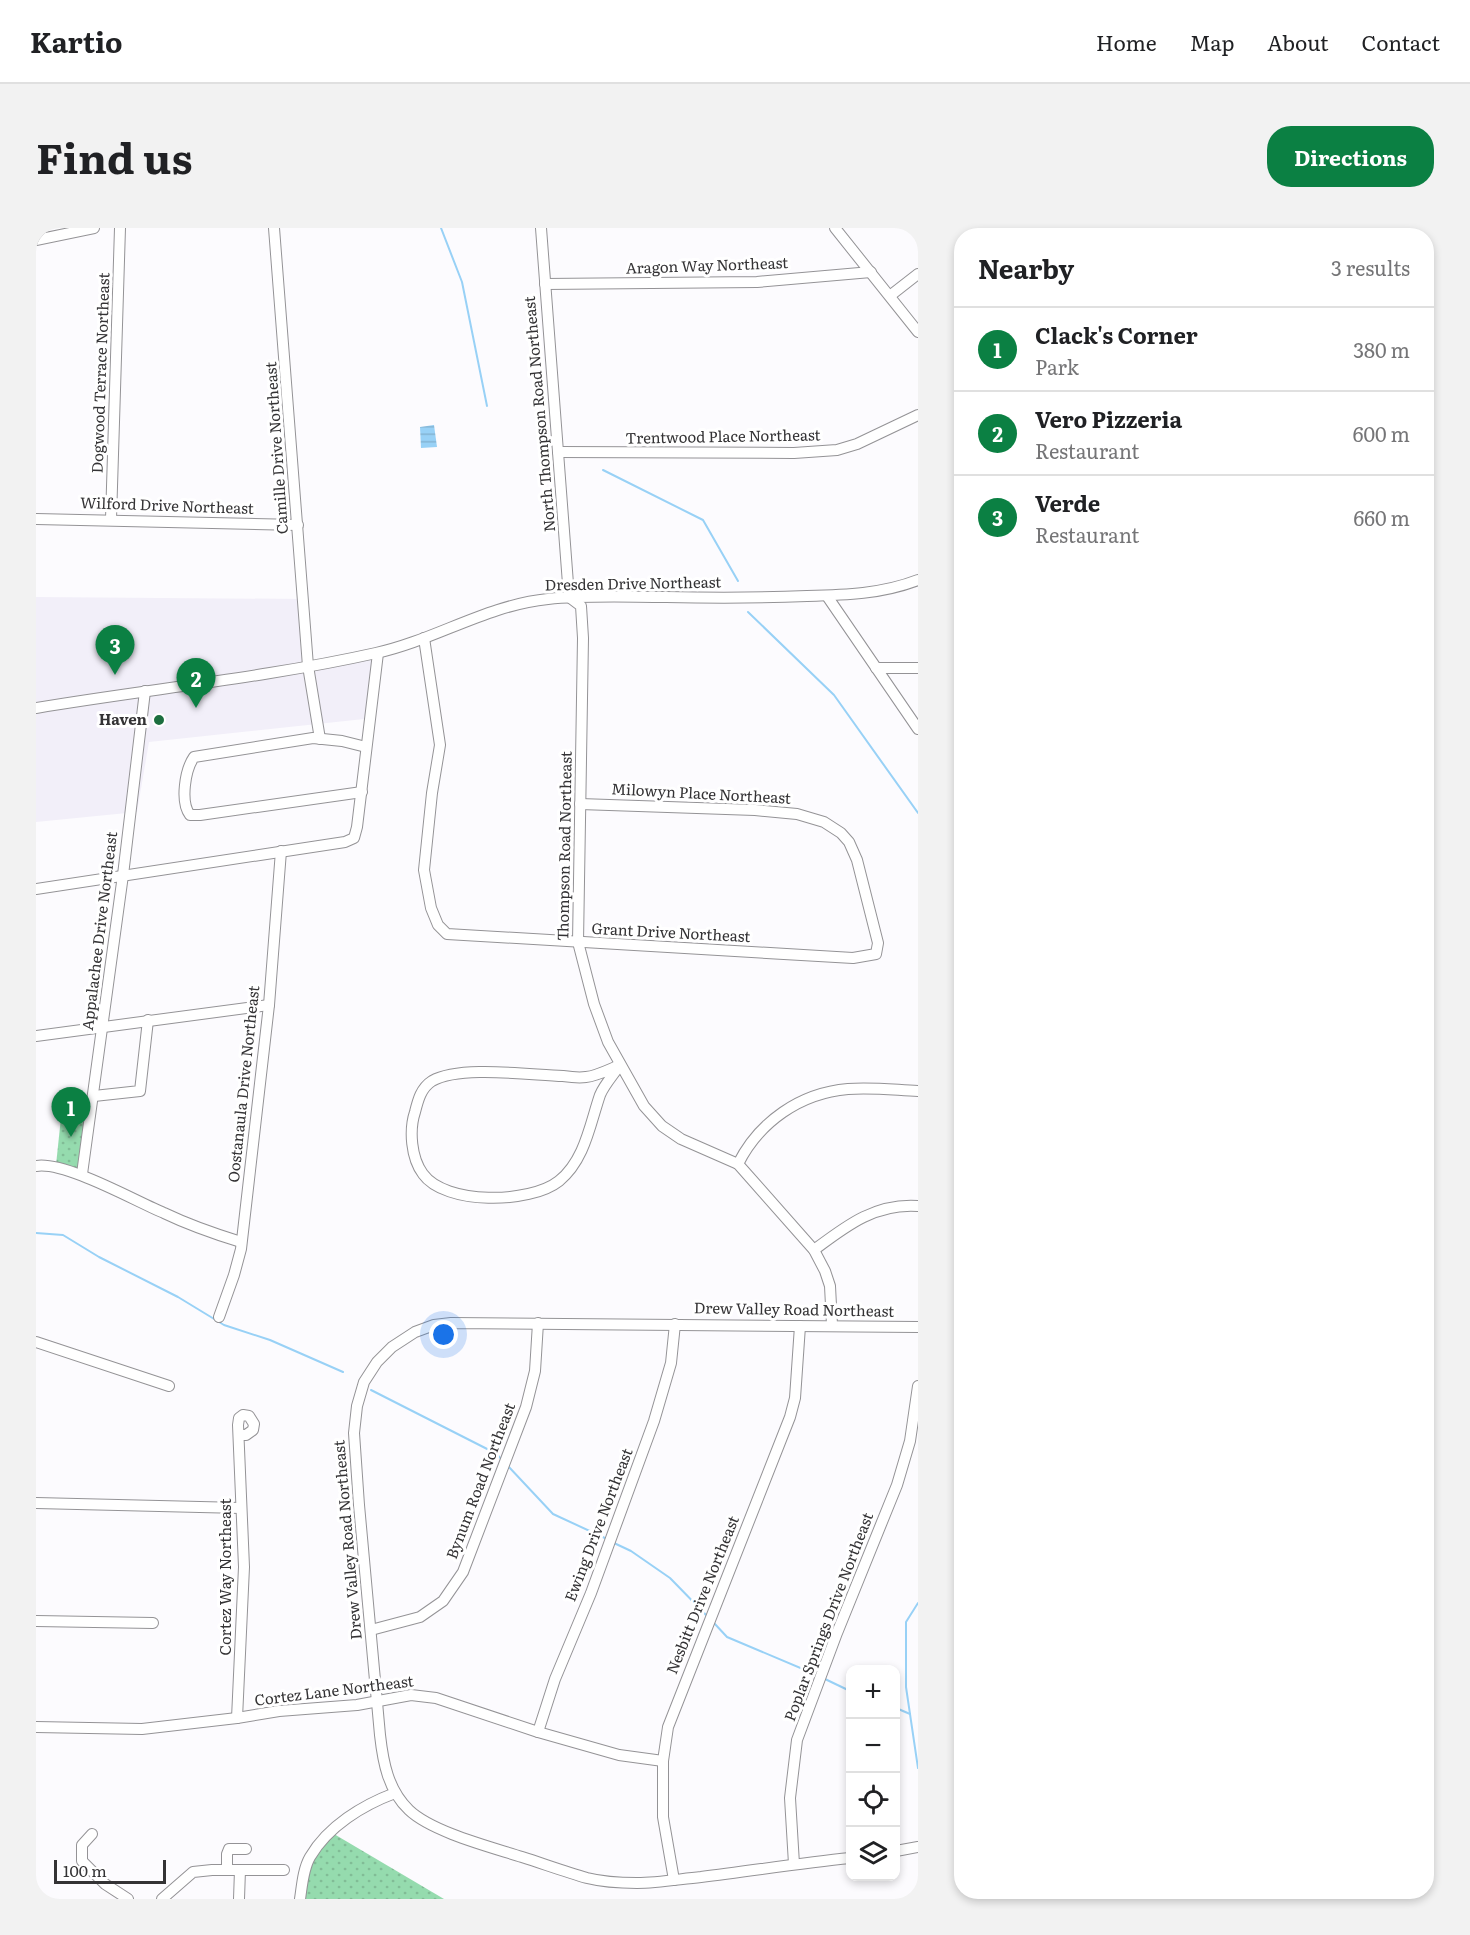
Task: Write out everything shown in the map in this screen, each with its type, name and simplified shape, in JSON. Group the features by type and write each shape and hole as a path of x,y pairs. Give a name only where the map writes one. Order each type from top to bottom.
{"street":[{"path":"36,240 94,228"},
{"name":"Dogwood Terrace Northeast","path":"111,519 120,228"},
{"name":"Camille Drive Northeast","path":"274,228 308,666 320,739"},
{"name":"North Thompson Road Northeast","path":"541,228 569,597"},
{"path":"835,228 891,295 918,332"},
{"name":"Aragon Way Northeast","path":"545,284 757,282 871,272"},
{"path":"891,295 918,274"},
{"name":"Trentwood Place Northeast","path":"558,452 794,453 837,450 858,444 918,415"},
{"name":"Wilford Drive Northeast","path":"36,519 298,525"},
{"name":"Dresden Drive Northeast","path":"36,708 378,653 424,638 471,618 516,604 569,597 747,599 868,594 918,580"},
{"path":"827,596 918,729"},
{"name":"Thompson Road Northeast","path":"569,597 581,606 583,638 578,942 594,1004 608,1042 644,1106 662,1126 681,1139 738,1164 814,1250 830,1286 832,1325"},
{"name":"Grant Drive Northeast","path":"424,638 440,746 424,870 431,908 438,925 447,934 837,957 876,954 878,943 857,860 849,842 841,833 820,820"},
{"path":"36,889 345,842 354,838 362,792 378,653"},
{"path":"876,668 918,668"},
{"name":"Appalachee Drive Northeast","path":"82,1174 123,875 145,691"},
{"path":"362,792 200,815 190,815 185,808 189,764 194,757 313,738 342,741 366,747"},
{"name":"Milowyn Place Northeast","path":"580,804 755,810 797,814 820,820"},
{"name":"Oostanaula Drive Northeast","path":"219,1317 238,1262 242,1242 269,1005 280,851"},
{"path":"36,1036 269,1005"},
{"path":"94,1096 140,1091 148,1020"},
{"path":"620,1065 601,1093 592,1126 577,1159 560,1180 539,1192 522,1197 467,1196 439,1186 423,1175 412,1144 413,1118 421,1092 431,1082 446,1076 469,1072 587,1077 620,1065"},
{"path":"738,1164 747,1147 765,1125 783,1112 808,1099 847,1089 918,1091"},
{"path":"36,1166 43,1165 82,1174 164,1214 207,1232 242,1242"},
{"path":"814,1250 848,1224 866,1215 893,1206 918,1206"},
{"name":"Drew Valley Road Northeast","path":"846,1858 674,1880 627,1882 589,1878 443,1830 408,1809 395,1793 384,1763 359,1505 354,1433 357,1406 364,1382 377,1362 392,1347 415,1332 434,1325 538,1323 918,1327"},
{"name":"Bynum Road Northeast","path":"371,1630 420,1617 443,1601 463,1572 526,1407 535,1371 538,1323"},
{"name":"Ewing Drive Northeast","path":"538,1732 555,1679 591,1593 654,1421 671,1363 675,1324"},
{"name":"Nesbitt Drive Northeast","path":"674,1880 663,1818 663,1761 668,1727 790,1417 795,1398 800,1326"},
{"path":"36,1341 169,1386"},
{"name":"Poplar Springs Drive Northeast","path":"794,1864 790,1798 792,1765 797,1740 837,1633 897,1485 910,1441 918,1386"},
{"name":"Cortez Way Northeast","path":"237,1718 244,1567 239,1435"},
{"path":"36,1503 241,1508"},
{"path":"36,1621 153,1623"},
{"name":"Cortez Lane Northeast","path":"36,1727 142,1729 279,1711 357,1705 411,1695 436,1698 538,1732 619,1755 663,1761"},
{"path":"300,1899 305,1870 310,1858 331,1832 371,1802 395,1793"},
{"path":"92,1834 82,1845 82,1861 105,1884 128,1899"},
{"path":"900,1850 917,1847"},
{"path":"227,1870 229,1849 246,1849"},
{"path":"239,1899 240,1870"},
{"path":"162,1899 193,1872 284,1870"}],"shaded area":[{"path":"36,597 305,599 308,666 379,655 364,719 149,742 137,812 36,822"}],"green space":[{"path":"87,1105 80,1171 56,1165 62,1108"},
{"path":"334,1834 444,1899 301,1899 305,1864"}],"water":[{"path":"434,425 437,447 421,448 420,427"}],"waterway":[{"path":"441,228 462,282 487,406"},
{"path":"603,470 703,520 738,581"},
{"path":"748,612 834,695 918,813"},
{"path":"36,1233 63,1235 99,1257 178,1297 224,1325 270,1340 343,1372"},
{"path":"371,1390 497,1454 501,1459"},
{"path":"507,1465 553,1514 607,1539"},
{"path":"614,1543 631,1551 670,1578 708,1617"},
{"path":"918,1603 906,1622 906,1687 918,1768"},
{"path":"714,1623 727,1637 817,1675"},
{"path":"825,1679 846,1689"},
{"path":"900,1710 910,1714"}],"place":[{"name":"Verde","path":"115,675"},
{"name":"Vero Pizzeria","path":"196,708"},
{"name":"Haven","path":"159,720"},
{"name":"Clack's Corner","path":"71,1137"}]}
